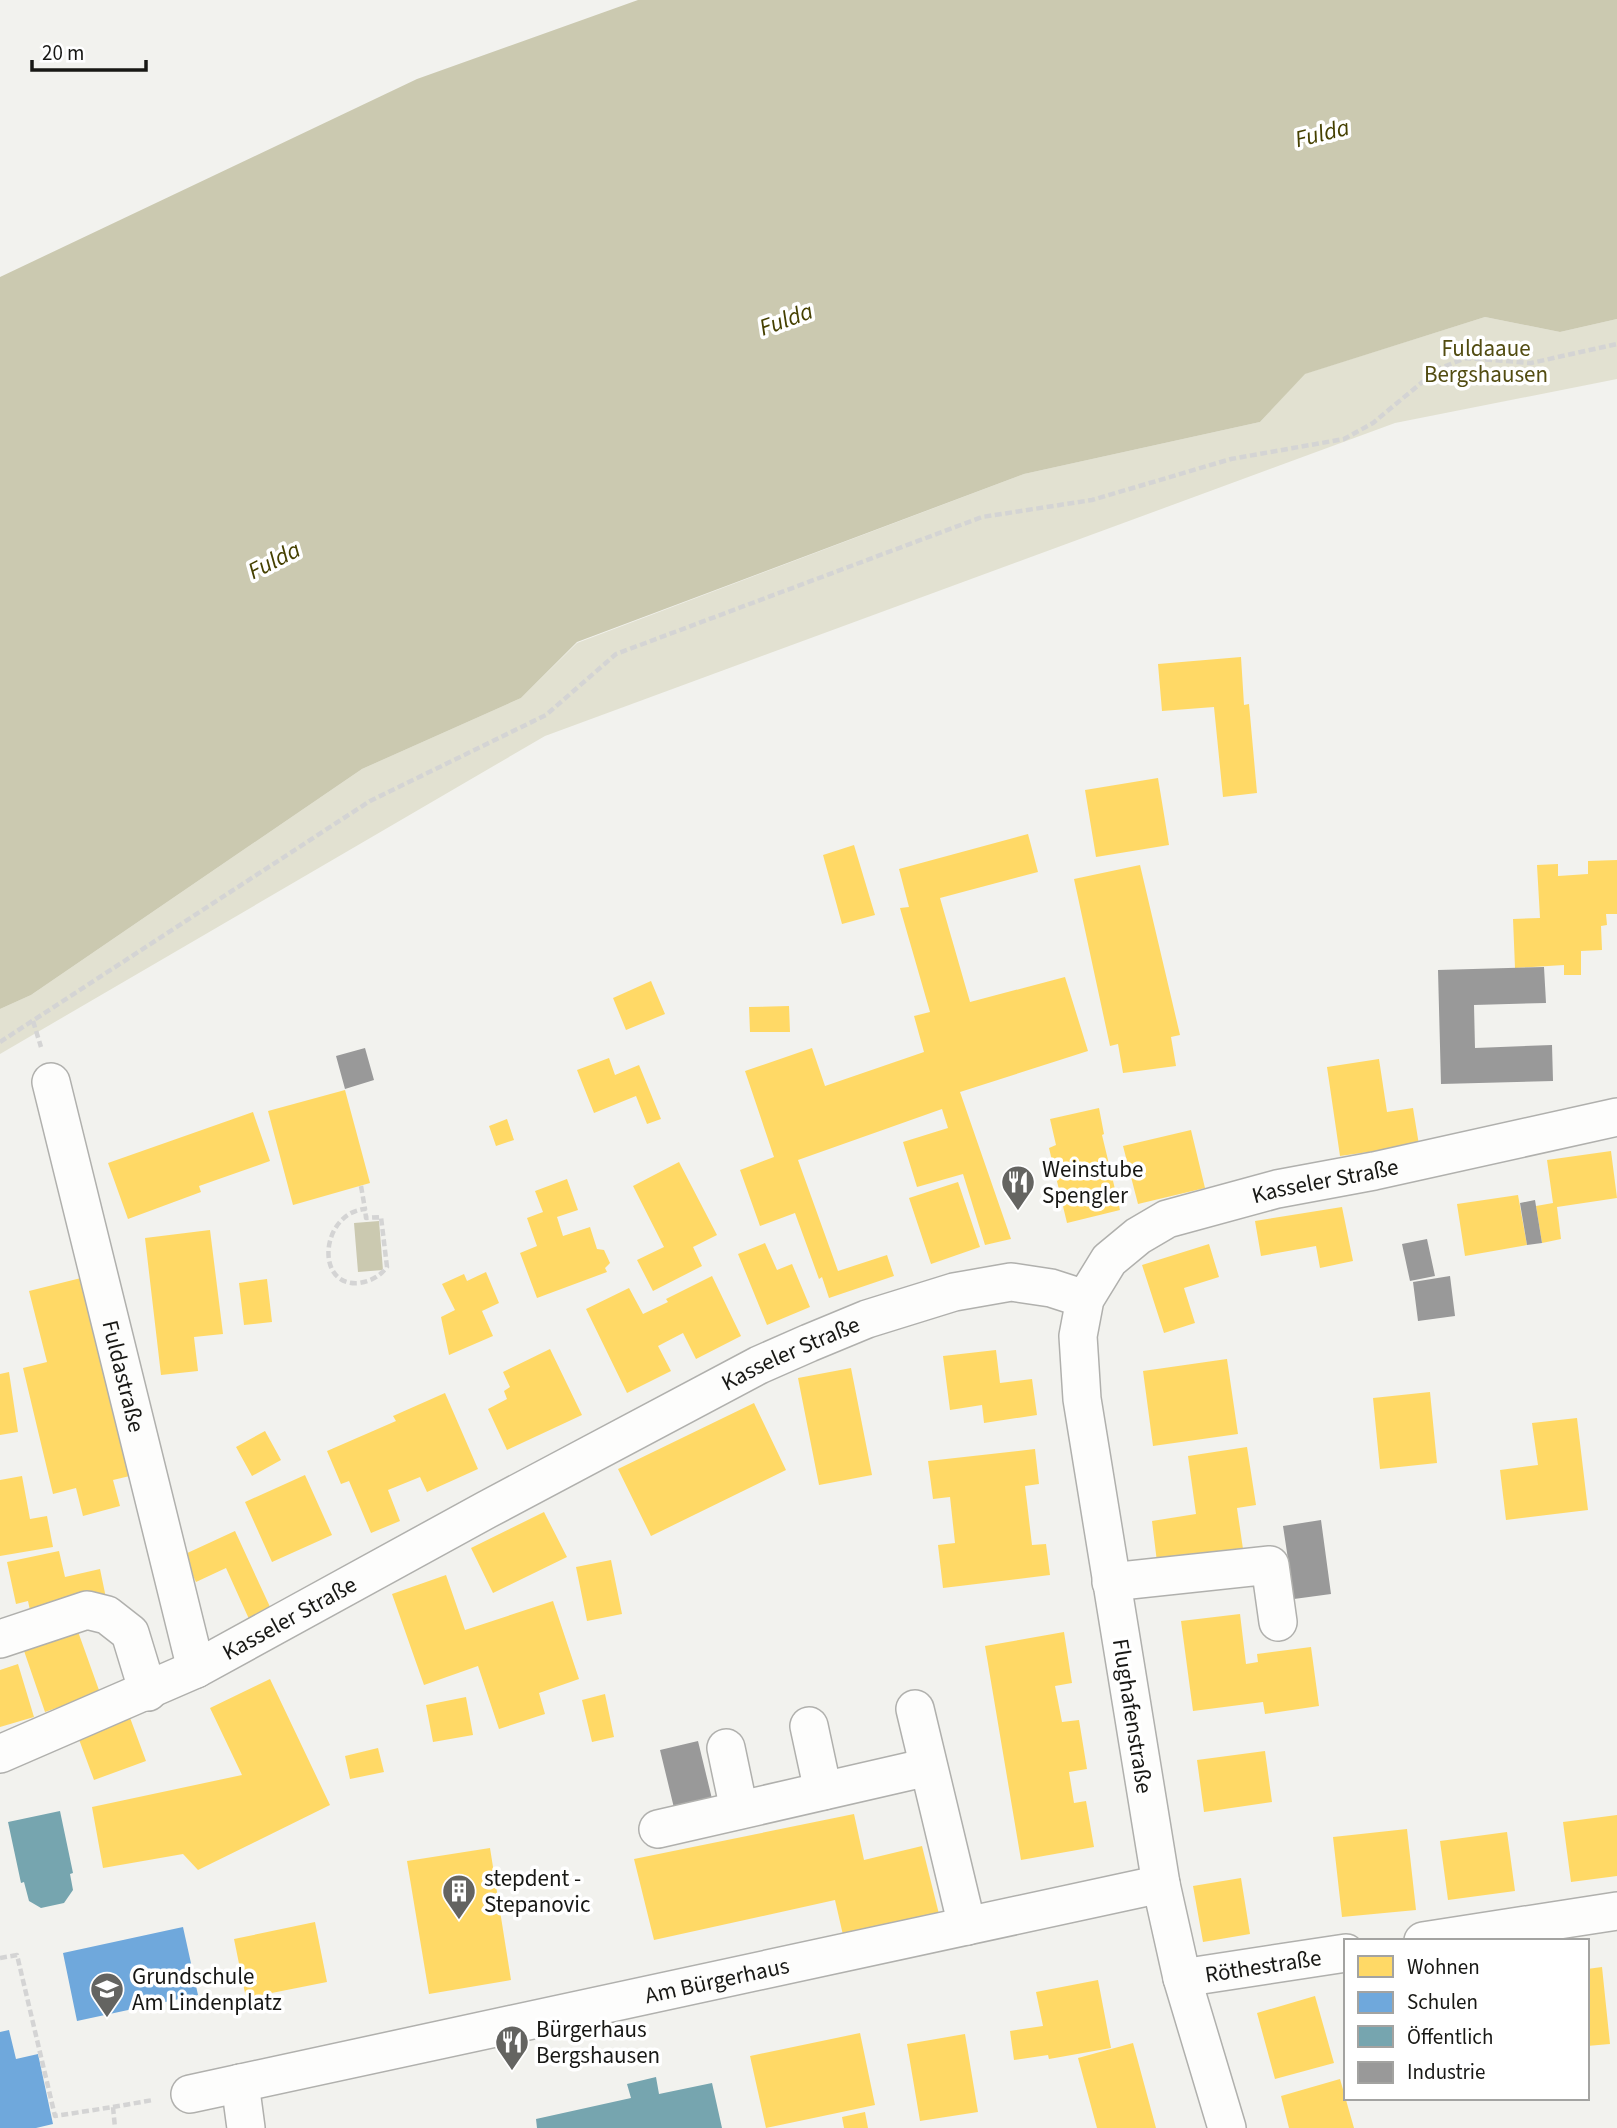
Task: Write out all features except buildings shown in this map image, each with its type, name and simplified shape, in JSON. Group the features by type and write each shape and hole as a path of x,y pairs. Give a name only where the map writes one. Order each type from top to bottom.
{"street":[{"name":"Fuldastraße","path":"51,1082 196,1669"},
{"name":"Kasseler Straße","path":"0,1754 196,1669 486,1510 759,1365 867,1319 954,1292 1011,1282 1051,1288 1085,1298 1109,1260 1138,1236 1167,1219 1277,1189 1387,1168 1617,1117"},
{"name":"Flughafenstraße","path":"1085,1298 1078,1336 1082,1399 1161,1884 1182,1978 1227,2128"},
{"path":"1111,1582 1270,1565 1278,1622"},
{"path":"0,1639 88,1610 107,1615 130,1633 148,1692"},
{"path":"915,1709 967,1926"},
{"path":"809,1726 823,1791"},
{"path":"726,1748 739,1810"},
{"path":"658,1829 928,1767"},
{"name":"Am Bürgerhaus","path":"190,2094 1161,1884"},
{"path":"1436,1939 1617,1911"},
{"name":"Röthestraße","path":"1182,1978 1344,1953"},
{"path":"240,2083 246,2128"}],"path":[{"path":"0,1042 370,801 546,715 616,654 982,517 1092,500 1231,459 1343,439 1373,423 1438,369 1466,358 1531,363 1617,344"},
{"path":"362,1186 365,1209 366,1218 381,1217 387,1267 380,1276 366,1282 352,1283 341,1279 332,1271 328,1252 333,1232 344,1216 365,1209"},
{"path":"0,1958 17,1955 55,2116 113,2107 115,2128"}],"green space":[{"name":"Fuldaaue Bergshausen","path":"1485,317 1560,332 1617,319 1617,379 1395,423 545,736 0,1054 0,1009 31,995 362,769 521,698 577,643 1024,474 1260,422 1304,374"}],"water":[{"name":"Fulda","path":"638,0 1617,0 1617,319 1560,332 1485,317 1305,374 1260,422 1024,474 577,642 521,698 362,769 31,995 0,1009 0,277 417,79"},
{"path":"379,1221 383,1270 358,1272 354,1223"}],"place":[{"name":"Weinstube Spengler","path":"1018,1212"},
{"name":"stepdent - Stepanovic","path":"459,1921"},
{"name":"Grundschule Am Lindenplatz","path":"107,2019"},
{"name":"Bürgerhaus Bergshausen","path":"512,2072"}]}
